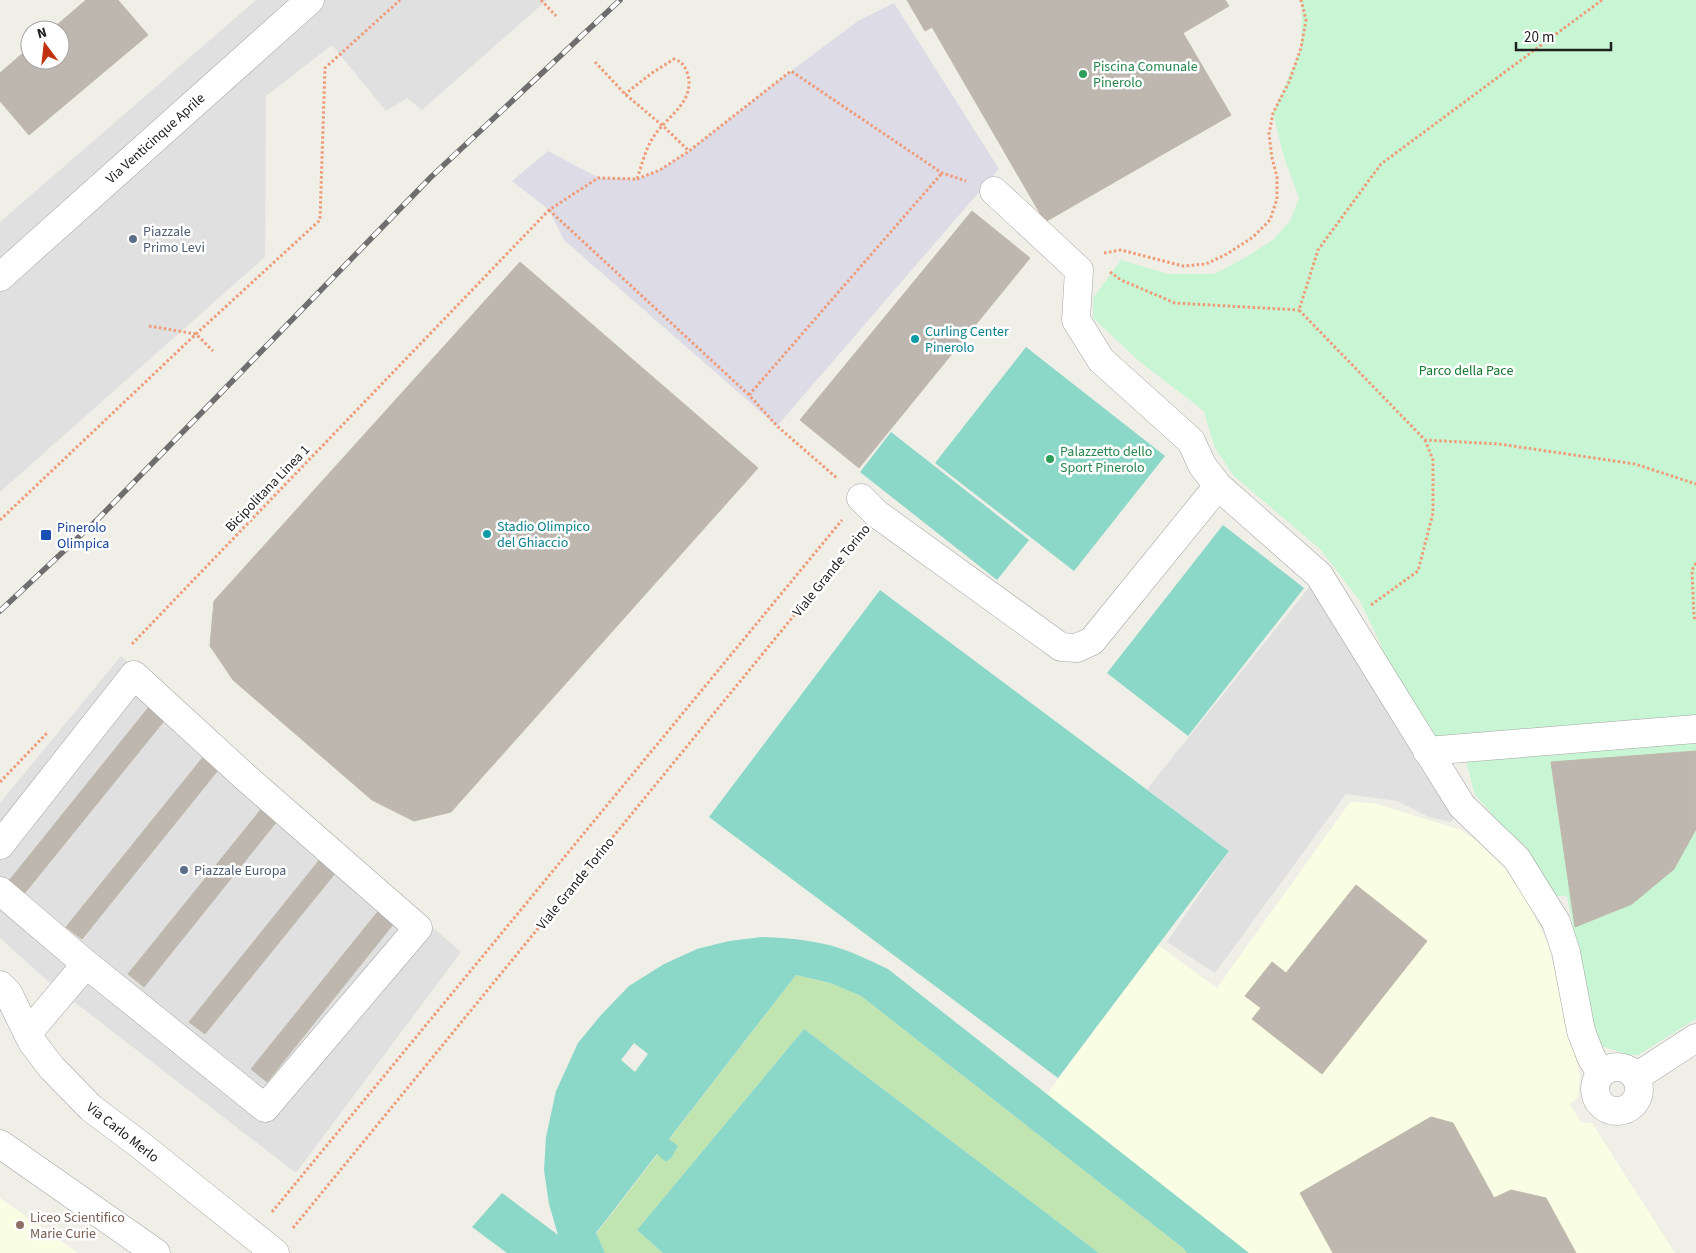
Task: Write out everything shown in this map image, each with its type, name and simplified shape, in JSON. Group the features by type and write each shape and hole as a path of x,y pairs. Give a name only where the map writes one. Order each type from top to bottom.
{"street":[{"name":"Via Venticinque Aprile","path":"0,277 310,0"},
{"path":"994,191 1085,264 1076,320 1101,360 1191,441 1202,465 1218,486 1319,575 1462,806 1518,859 1556,922 1566,952 1581,1031 1591,1058 1601,1074"},
{"name":"Viale Grande Torino","path":"869,507 1061,646 1077,648 1092,641 1218,486"},
{"path":"0,845 134,675 244,776 418,928 265,1108 86,964 0,891"},
{"path":"1427,751 1696,729"},
{"path":"28,1033 86,964"},
{"name":"Via Carlo Merlo","path":"0,986 8,993 32,1042 51,1067 91,1108 274,1252"},
{"path":"1636,1077 1696,1038"},
{"path":"1619,1067 1626,1068 1636,1077 1639,1091 1633,1104 1621,1111 1614,1111 1607,1109 1597,1100 1594,1086 1596,1079 1601,1074 1606,1069 1619,1067"},
{"path":"0,1144 156,1253"}],"path":[{"path":"0,520 196,334 320,220 325,68 400,0"},
{"path":"541,0 556,16"},
{"path":"1085,264 1100,254 1121,250 1183,266 1206,264 1228,254 1253,237 1270,220 1277,199 1277,177 1269,134 1273,113 1288,82 1300,48 1306,20 1301,0"},
{"path":"1299,310 1318,250 1381,164 1602,0"},
{"path":"625,94 674,59 684,65 687,73 689,93 684,102 653,137 637,179"},
{"path":"595,62 625,94 689,151"},
{"path":"637,179 660,170 689,151 791,71 942,173 994,191"},
{"path":"750,395 942,173"},
{"name":"Bicipolitana Linea 1","path":"130,646 549,210 598,178 637,179"},
{"path":"549,210 750,395 777,426 869,507"},
{"path":"1085,264 1175,303 1299,310 1425,440 1433,460 1433,513 1418,571 1347,622"},
{"path":"149,326 196,334 213,351"},
{"path":"1425,440 1499,444 1635,464 1696,484"},
{"name":"Viale Grande Torino","path":"274,1252 869,507"},
{"path":"1696,563 1692,570 1694,617 1696,621"},
{"path":"0,782 48,732"}],"shaded area":[{"name":"Piazzale Primo Levi","path":"256,0 547,0 422,110 407,98 386,111 332,45 266,96 265,257 0,492 0,222"},
{"path":"894,3 999,169 777,426 564,240 549,210 512,181 548,151 599,178 637,179 660,170 689,151 858,21"},
{"name":"Palazzetto dello Sport Pinerolo","path":"1026,347 1165,456 1074,571 935,463"},
{"path":"891,432 1029,540 997,580 860,472"},
{"path":"1223,525 1304,588 1188,736 1107,673"},
{"path":"1319,575 1462,806 1451,822 1429,817 1397,801 1346,794 1215,973 1167,942 1229,851 1147,789"},
{"path":"880,590 1229,851 1058,1078 709,817"},
{"name":"Piazzale Europa","path":"121,656 461,952 296,1173 51,984 0,938 0,803"},
{"path":"1350,802 1374,803 1461,830 1487,848 1505,867 1529,905 1549,946 1580,1075 1578,1097 1570,1104 1581,1122 1592,1123 1675,1253 1246,1253 1044,1098 1158,945 1217,988"},
{"path":"762,937 808,941 842,949 888,969 1249,1253 1187,1253 861,996 830,983 796,975 669,1139 678,1146 672,1157 666,1162 657,1154 596,1233 605,1253 507,1253 472,1227 502,1193 558,1235 549,1204 544,1170 546,1137 556,1091 578,1043 601,1015 629,986 664,964 697,949 729,941","holes":["634,1043 648,1054 635,1072 621,1060"]},
{"path":"804,1029 1099,1253 663,1253 637,1230"},
{"name":"Liceo Scientifico Marie Curie","path":"0,1198 78,1253 0,1253"}],"green space":[{"name":"Parco della Pace","path":"1301,0 1696,0 1696,1019 1638,1055 1629,1055 1596,1044 1567,896 1554,896 1548,891 1526,847 1506,830 1475,795 1461,740 1429,735 1390,674 1381,645 1360,601 1320,549 1233,475 1214,446 1204,411 1139,361 1093,318 1093,298 1121,260 1168,274 1214,274 1245,258 1274,239 1290,221 1299,198 1284,157 1273,113 1301,48"},
{"path":"796,975 830,983 861,996 1187,1253 1099,1253 804,1029 637,1230 663,1253 605,1253 596,1234"}],"building":[{"path":"86,0 118,0 148,35 29,135 0,101 0,73 20,56 20,70 70,70 70,20 63,20"},
{"name":"Piscina Comunale Pinerolo","path":"907,0 1225,0 1229,6 1183,33 1231,115 1045,222 932,27 925,31"},
{"name":"Curling Center Pinerolo","path":"972,211 1030,258 859,468 800,420"},
{"name":"Stadio Olimpico del Ghiaccio","path":"520,262 758,468 451,812 414,821 372,800 233,680 210,646 214,601"},
{"path":"152,703 168,716 24,894 8,882"},
{"path":"208,751 223,764 82,939 66,927"},
{"path":"1696,751 1696,829 1674,869 1632,904 1575,927 1551,762"},
{"path":"267,802 282,815 144,987 128,974"},
{"path":"325,853 341,866 205,1034 189,1022"},
{"path":"1356,885 1427,941 1322,1074 1252,1019 1261,1008 1245,996 1272,962 1286,973"},
{"path":"384,904 399,917 267,1082 251,1069"},
{"path":"1431,1117 1453,1123 1494,1198 1511,1190 1546,1198 1576,1253 1333,1253 1300,1193"}],"railway":[{"path":"0,611 99,518 431,177 620,0"}],"place":[{"name":"Piscina Comunale Pinerolo","path":"1083,74"},
{"name":"Piazzale Primo Levi","path":"133,239"},
{"name":"Curling Center Pinerolo","path":"915,339"},
{"name":"Palazzetto dello Sport Pinerolo","path":"1050,459"},
{"name":"Stadio Olimpico del Ghiaccio","path":"487,534"},
{"name":"Pinerolo Olimpica","path":"46,535"},
{"name":"Piazzale Europa","path":"184,870"},
{"name":"Liceo Scientifico Marie Curie","path":"20,1225"}]}
